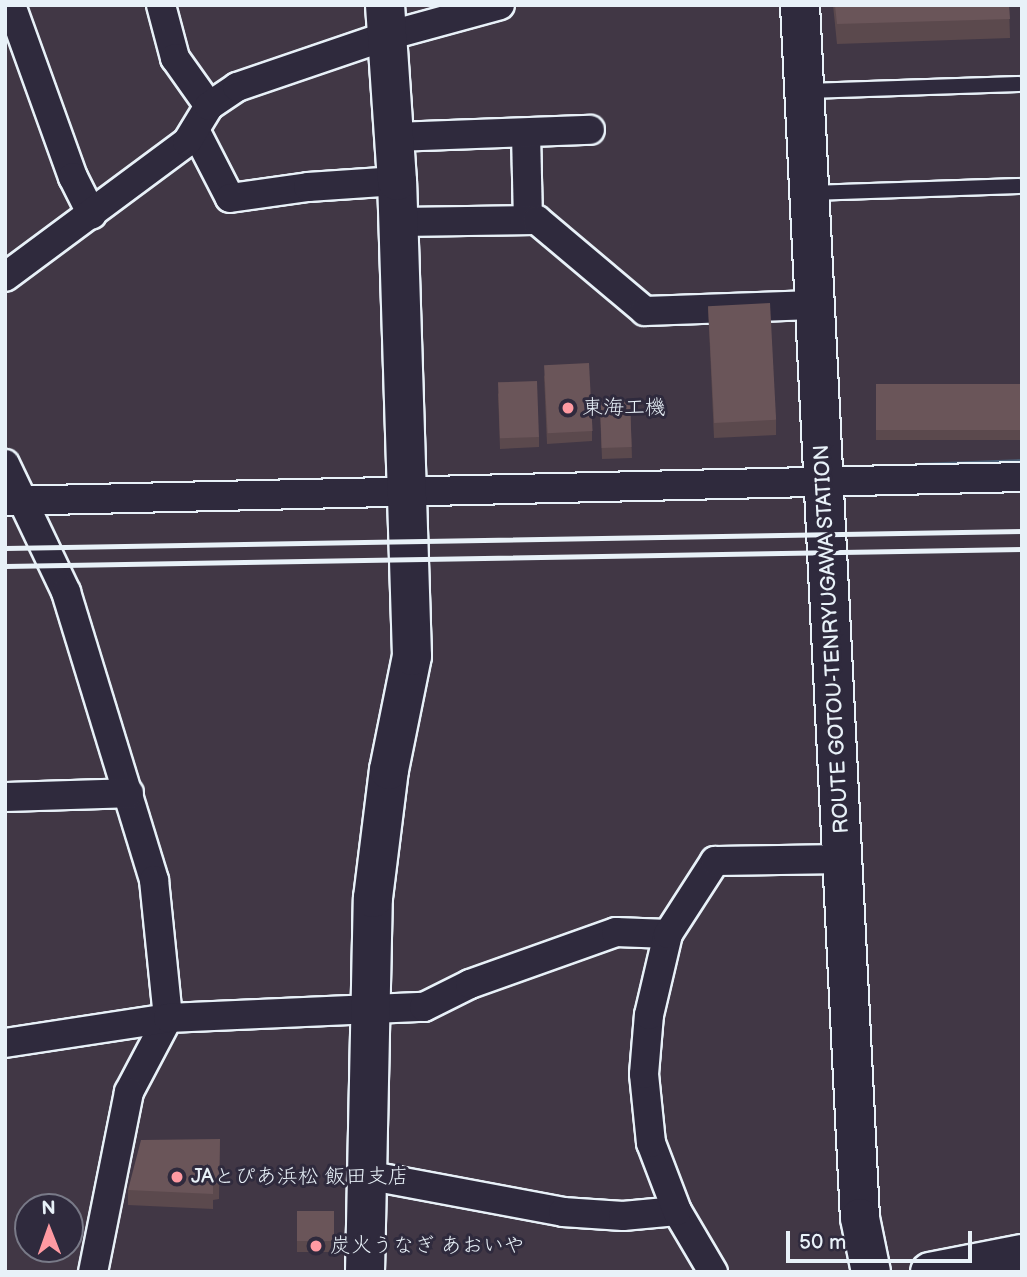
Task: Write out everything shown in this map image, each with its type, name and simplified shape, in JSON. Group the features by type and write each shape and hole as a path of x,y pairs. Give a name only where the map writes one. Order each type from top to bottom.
{"main road":[{"name":"ROUTE GOTOU-TENRYUGAWA STATION","path":"800,5 860,1218 871,1272"},
{"path":"365,1272 368,1013 374,885 389,770 412,656 397,181 386,21"},
{"path":"930,1272 1022,1254"}],"street":[{"path":"12,5 73,177 92,215"},
{"path":"161,5 175,58 209,106"},
{"path":"5,277 187,142 209,106 237,87 386,21 500,5"},
{"path":"395,137 590,130"},
{"path":"195,131 230,198 397,181"},
{"path":"526,132 528,219"},
{"path":"398,222 537,220 645,311 814,305"},
{"path":"5,464 15,501 66,592 154,880 168,1018 130,1092 93,1272"},
{"path":"15,501 822,479 1022,477"},
{"path":"5,797 129,793"},
{"path":"713,1272 677,1211 651,1143 644,1074 649,1015 668,934 715,861 844,859"},
{"path":"5,1043 168,1018 368,1013 424,1007 470,984 616,932 668,934"},
{"path":"366,1175 563,1212 623,1216 677,1211"}],"lane":[{"path":"804,91 1019,84"},
{"path":"809,193 1019,186"}],"building":[{"path":"835,5 1009,5 1010,19 837,24"},
{"path":"770,303 776,420 714,423 708,306"},
{"name":"東海工機","path":"589,363 593,431 548,433 544,365"},
{"path":"537,381 539,437 500,438 498,382"},
{"path":"876,384 1022,384 1022,430 876,430"},
{"path":"630,400 632,447 602,448 600,401"},
{"name":"JAとぴあ浜松 飯田支店","path":"220,1139 219,1184 213,1185 213,1194 128,1190 141,1140"},
{"path":"297,1211 334,1211 334,1241 297,1241"}],"waterway":[{"path":"918,466 1022,462"}],"railway":[{"path":"5,548 1022,531"},
{"path":"5,566 1022,549"}],"place":[{"name":"東海工機","path":"568,408"},
{"name":"JAとぴあ浜松 飯田支店","path":"177,1177"},
{"name":"炭火うなぎ あおいや","path":"316,1246"}]}
